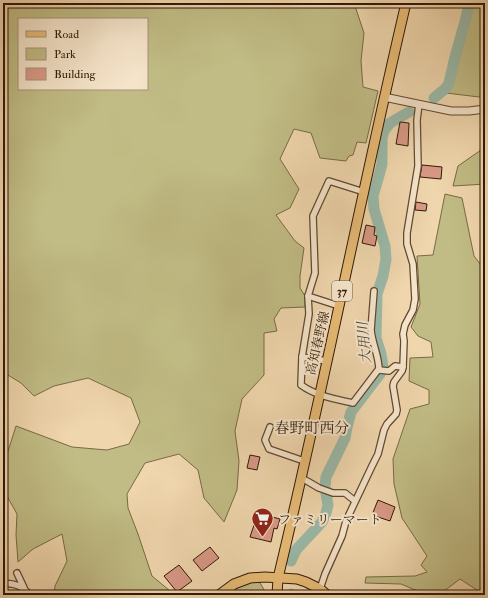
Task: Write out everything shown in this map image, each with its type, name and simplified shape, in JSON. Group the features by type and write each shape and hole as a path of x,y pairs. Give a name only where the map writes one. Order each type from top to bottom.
{"main road":[{"name":"高知春野線","path":"277,595 278,578 406,3"},
{"path":"219,595 234,584 250,578 265,577 296,579 320,589 327,595"}],"street":[{"path":"384,97 451,111 468,112 485,109"},
{"path":"320,589 342,536 346,521 378,454 384,430 396,414 393,386 394,382 402,371 403,334 405,325 413,310 415,299 413,264 407,244 407,233 418,166 417,120 419,104"},
{"path":"364,192 329,181 313,216 315,273 308,296 309,314 302,357 301,384 307,390 319,395 353,403 378,370 387,372 391,371 395,366 403,367"},
{"path":"374,291 371,336 382,370"},
{"path":"308,296 339,306"},
{"path":"302,357 327,361"},
{"path":"270,427 265,440 269,449 304,461"},
{"path":"301,478 319,488 333,493 345,493 355,501"},
{"path":"17,573 24,588 30,595"},
{"path":"3,583 14,584 24,588"}],"green space":[{"path":"3,3 354,3 364,33 361,61 363,87 378,91 366,143 357,142 353,155 349,156 346,161 320,158 311,133 294,129 280,159 299,189 290,208 276,215 295,241 304,248 300,288 305,296 305,307 281,308 274,319 277,331 264,333 264,375 242,399 235,431 239,461 237,490 224,522 204,498 198,470 179,454 145,463 127,494 128,508 152,576 175,595 54,595 55,586 67,561 62,534 33,549 18,562 16,535 17,514 3,489 3,467 16,426 72,447 107,450 129,444 140,422 131,398 88,378 54,386 34,396 21,383 3,372"},
{"path":"473,3 485,3 485,95 479,97 446,93 456,69 465,27"},
{"path":"481,150 485,150 485,184 453,186 458,166"},
{"path":"445,194 462,198 474,256 485,270 485,595 460,579 439,595 427,595 401,584 365,583 366,577 415,576 427,572 421,565 427,556 402,518 394,484 393,459 410,409 429,404 429,390 409,381 410,358 433,357 431,342 418,336 411,327 420,304 417,256 433,255"},
{"path":"259,581 267,595 222,595 241,584"}],"building":[{"path":"400,122 409,123 408,146 396,144"},
{"path":"422,165 442,167 441,179 420,177"},
{"path":"416,202 427,204 426,211 415,210"},
{"path":"366,225 375,227 374,235 377,236 375,246 362,243"},
{"path":"250,455 260,457 257,470 247,468"},
{"path":"378,500 395,507 390,521 372,515"},
{"path":"261,514 280,519 277,529 274,528 271,542 250,537 254,525 258,526"},
{"path":"210,547 219,558 202,571 193,560"},
{"path":"179,565 192,581 177,592 164,576"}],"waterway":[{"name":"大用川","path":"434,98 446,88 449,83 469,3"},
{"name":"大用川","path":"291,561 296,550 322,522 328,505 325,487 326,477 345,438 351,412 380,374 383,367 376,338 377,294 383,276 386,259 385,246 374,209 373,196 382,164 382,138 384,131 390,123 409,112"}],"place":[{"name":"ファミリーマート","path":"263,538"}],"district":[{"name":"春野町西分","path":"312,428"}]}
